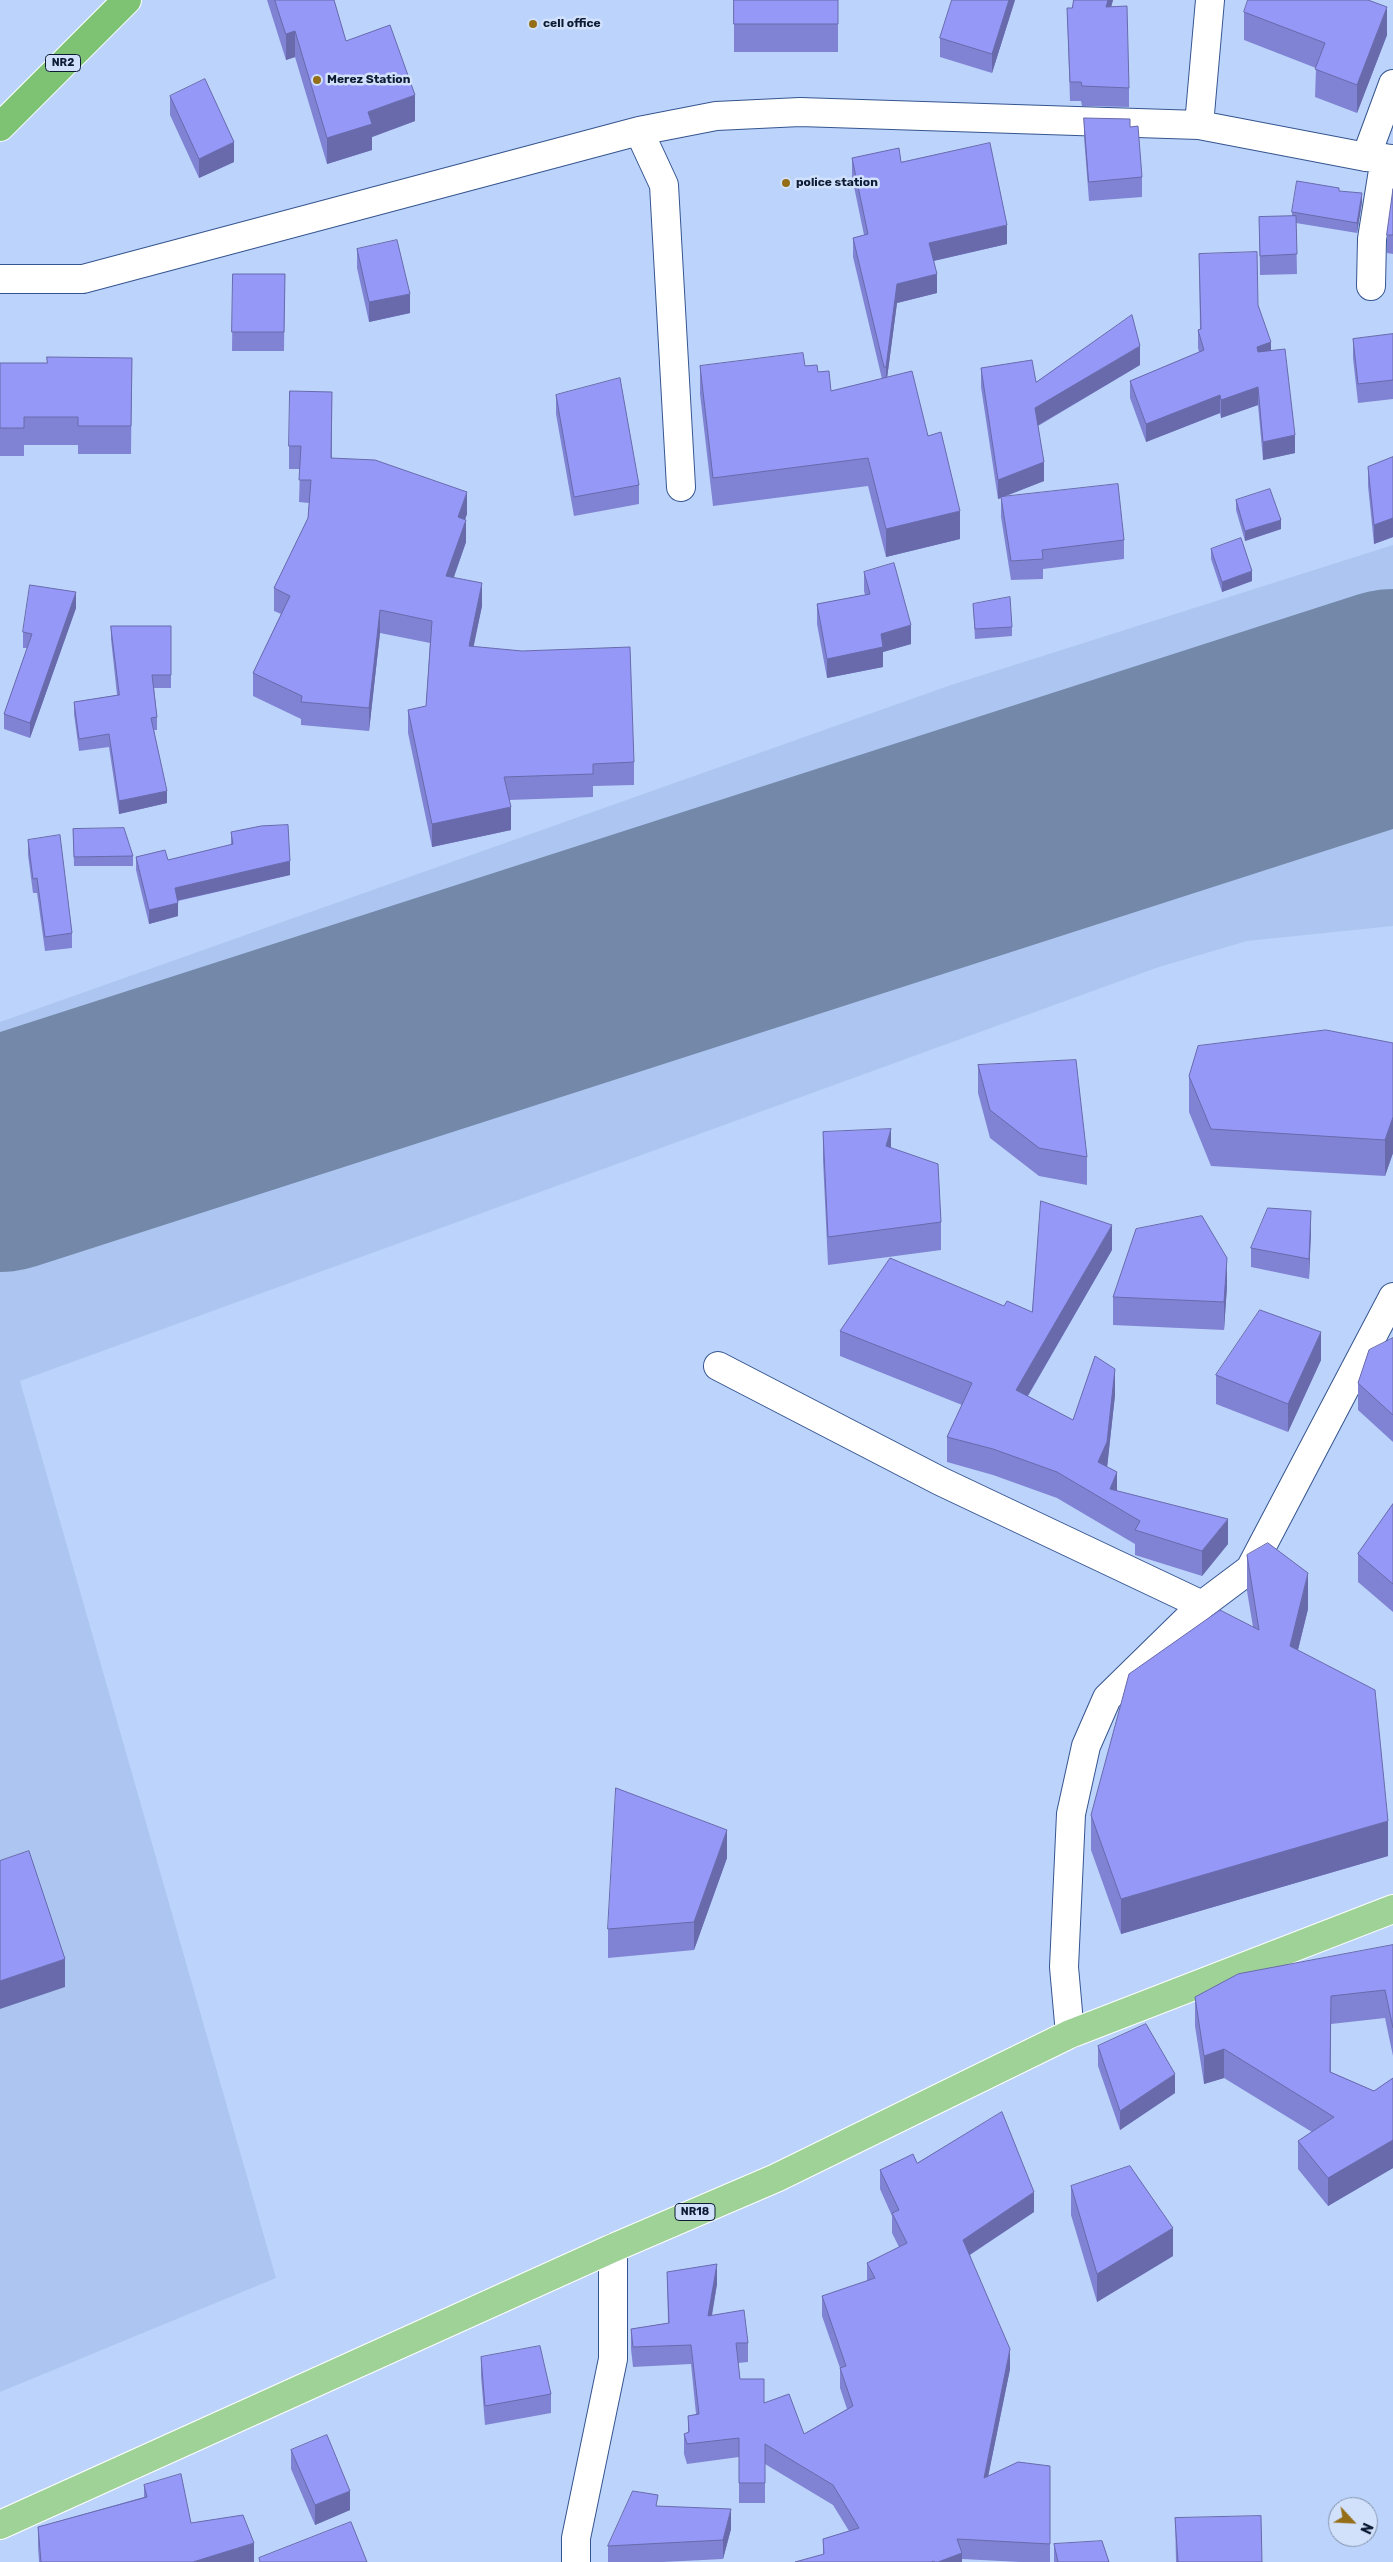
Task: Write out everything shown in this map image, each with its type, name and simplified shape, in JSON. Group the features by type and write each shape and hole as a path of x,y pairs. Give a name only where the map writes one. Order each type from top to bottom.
{"highway":[{"name":"NR2","path":"0,127 127,0"}],"main road":[{"name":"NR18","path":"0,2525 613,2248 776,2178 1070,2034 1393,1909"}],"street":[{"path":"1200,126 1210,0"},
{"path":"1370,286 1372,239 1381,158 1393,84"},
{"path":"0,279 83,280 639,131 716,116 800,112 1200,126 1381,158"},
{"path":"639,131 664,185 681,487"},
{"path":"1070,2034 1064,1967 1071,1814 1086,1746 1107,1698 1202,1604 1250,1569 1393,1297"},
{"path":"718,1366 940,1481 1202,1604"},
{"path":"576,2562 576,2538 612,2359 613,2248"}],"shaded area":[{"path":"1393,545 1393,926 1247,941 1156,968 20,1381 276,2278 0,2392 0,1022 951,685"}],"building":[{"path":"275,0 334,0 346,41 390,25 415,95 368,112 372,124 327,138 295,31 286,34"},
{"path":"734,0 838,0 838,24 734,24"},
{"path":"952,0 1009,0 992,54 940,38"},
{"path":"1074,0 1108,0 1106,7 1127,6 1129,88 1082,86 1081,82 1070,82 1067,8 1072,8"},
{"path":"1248,0 1368,0 1387,7 1357,85 1315,69 1325,43 1244,12"},
{"path":"205,79 234,142 199,159 170,96"},
{"path":"1084,118 1130,119 1130,127 1138,126 1142,177 1089,182"},
{"path":"990,143 1007,225 929,243 937,274 897,284 886,367 884,367 853,238 868,234 852,158 899,148 901,162"},
{"path":"1297,181 1339,188 1339,191 1362,193 1357,223 1292,212"},
{"path":"1393,189 1393,235 1387,235"},
{"path":"1296,216 1297,254 1260,256 1259,217"},
{"path":"397,240 410,294 369,302 357,249"},
{"path":"1257,252 1258,305 1271,342 1257,347 1258,352 1285,349 1295,435 1263,442 1258,387 1221,400 1220,395 1146,424 1130,381 1204,350 1198,330 1201,329 1199,254"},
{"path":"233,274 285,274 284,332 232,332"},
{"path":"1132,315 1140,346 1035,408 1044,462 998,480 981,368 1032,360 1036,382"},
{"path":"1393,334 1393,380 1358,384 1353,339"},
{"path":"803,353 805,366 817,365 818,372 829,371 831,391 912,371 928,436 941,432 960,511 886,529 868,458 713,478 700,366"},
{"path":"47,357 132,358 131,426 78,426 78,417 24,417 24,428 0,428 0,363 47,363"},
{"path":"620,378 639,485 574,497 556,395"},
{"path":"290,391 332,392 331,458 375,460 467,492 458,517 466,520 446,576 482,583 469,646 522,651 630,647 634,762 593,764 593,774 504,777 511,807 432,824 408,710 426,706 432,621 380,610 369,708 301,702 302,696 253,673 290,596 274,588 308,518 311,480 299,480 301,446 289,446"},
{"path":"1393,457 1393,518 1374,525 1368,467"},
{"path":"1118,484 1124,540 1042,550 1043,559 1011,561 1001,497"},
{"path":"1270,489 1281,520 1245,531 1236,500"},
{"path":"1241,538 1252,571 1222,582 1211,549"},
{"path":"894,563 911,625 881,634 883,647 827,659 817,604 870,594 864,572"},
{"path":"30,585 76,592 30,723 4,714 32,634 23,632"},
{"path":"1010,597 1012,627 975,629 973,604"},
{"path":"111,626 171,626 171,675 152,675 157,717 151,718 167,791 119,801 109,734 79,739 74,702 119,695"},
{"path":"288,825 290,861 175,888 178,903 149,910 136,857 165,850 168,860 233,844 231,832 261,826"},
{"path":"124,828 133,856 74,857 73,829"},
{"path":"60,835 72,933 45,937 37,878 33,879 28,840"},
{"path":"1326,1030 1393,1043 1393,1117 1385,1140 1211,1129 1189,1076 1198,1046"},
{"path":"1076,1060 1087,1157 1039,1148 990,1110 978,1065"},
{"path":"891,1129 886,1146 938,1164 941,1222 828,1237 823,1132"},
{"path":"1041,1201 1112,1225 1016,1390 1073,1420 1095,1356 1115,1369 1107,1442 1098,1462 1117,1472 1110,1489 1228,1519 1202,1551 1135,1530 1140,1521 1057,1472 993,1449 947,1437 972,1383 840,1331 890,1258 1004,1306 1007,1301 1032,1312"},
{"path":"1268,1208 1311,1211 1309,1259 1251,1248"},
{"path":"1202,1216 1227,1258 1224,1302 1113,1297 1136,1229"},
{"path":"1260,1310 1321,1332 1288,1404 1216,1375"},
{"path":"1393,1338 1393,1415 1358,1383 1369,1350"},
{"path":"1393,1504 1393,1584 1358,1554"},
{"path":"1268,1543 1308,1573 1290,1646 1375,1690 1388,1821 1121,1899 1091,1815 1129,1674 1220,1610 1259,1630 1247,1555"},
{"path":"616,1788 727,1830 694,1922 608,1929"},
{"path":"29,1851 65,1959 0,1981 0,1861"},
{"path":"1393,1945 1393,2028 1385,1990 1331,1996 1330,2072 1374,2091 1393,2078 1393,2140 1328,2178 1298,2141 1334,2117 1224,2049 1204,2056 1195,1997 1238,1974"},
{"path":"1146,2024 1175,2074 1120,2111 1098,2046"},
{"path":"1002,2112 1034,2192 963,2240 1010,2349 984,2478 1018,2462 1050,2466 1050,2544 957,2539 962,2553 938,2562 795,2562 824,2554 823,2539 859,2528 833,2485 765,2444 765,2483 739,2483 739,2438 687,2444 684,2434 689,2432 688,2416 699,2414 691,2345 633,2347 631,2329 669,2323 667,2272 717,2264 708,2316 744,2310 748,2343 736,2343 740,2379 764,2379 764,2403 789,2394 804,2434 853,2406 840,2368 846,2366 822,2296 875,2278 867,2263 907,2243 892,2213 899,2210 880,2170 913,2154 917,2163"},
{"path":"1130,2166 1173,2228 1097,2274 1071,2186"},
{"path":"540,2346 551,2394 485,2406 481,2357"},
{"path":"327,2435 350,2491 315,2505 291,2450"},
{"path":"181,2474 191,2523 243,2515 254,2543 193,2562 41,2562 38,2527 147,2497 144,2485"},
{"path":"633,2491 658,2495 656,2506 731,2509 723,2540 608,2546"},
{"path":"1261,2516 1262,2562 1178,2562 1175,2518"},
{"path":"351,2522 367,2562 260,2562 259,2558"},
{"path":"1102,2541 1109,2562 1058,2562 1054,2544"}],"runway":[{"path":"0,1155 1393,706"}],"place":[{"name":"cell office","path":"533,24"},
{"name":"Merez Station","path":"317,80"},
{"name":"police station","path":"786,183"}]}
